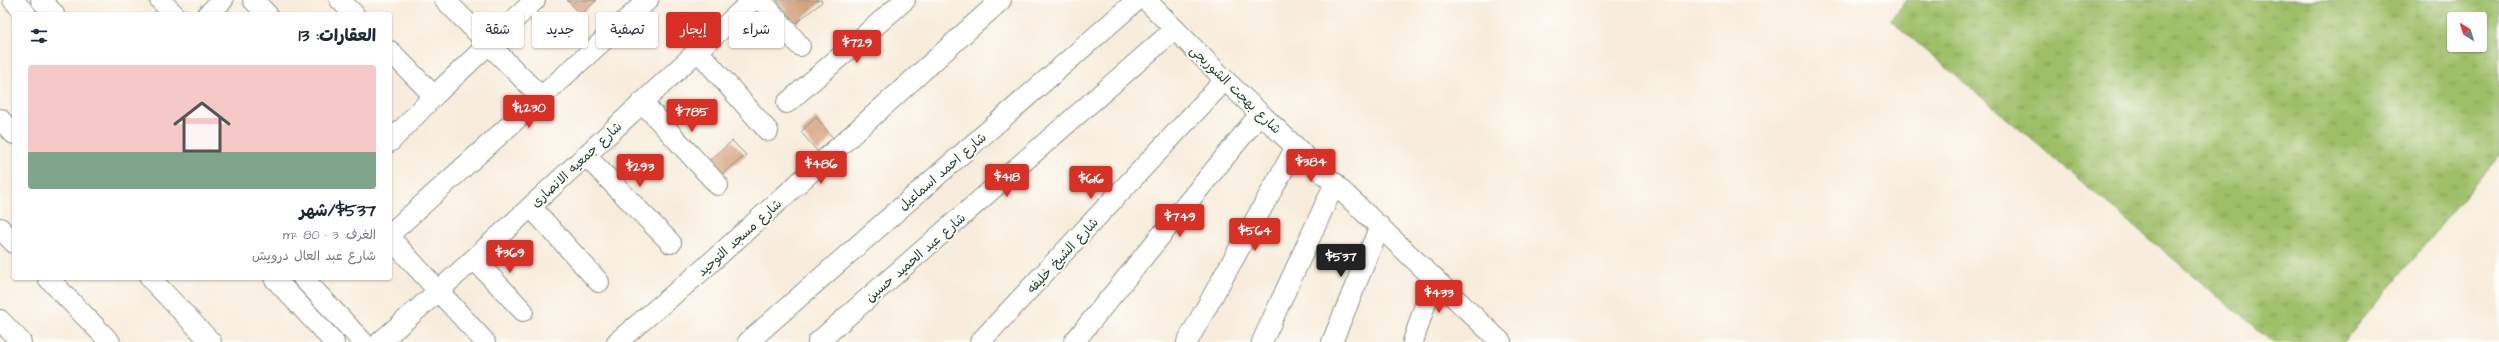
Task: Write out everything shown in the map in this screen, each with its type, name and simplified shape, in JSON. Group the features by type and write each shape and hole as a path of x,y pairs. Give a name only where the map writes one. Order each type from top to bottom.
{"street":[{"path":"13,0 24,12"},
{"path":"41,0 52,12"},
{"path":"160,0 172,12"},
{"path":"210,12 222,0"},
{"path":"253,0 265,12"},
{"path":"340,0 352,12"},
{"path":"445,0 472,28"},
{"path":"522,12 535,0"},
{"path":"392,232 648,0"},
{"name":"شارع جمعيه الانصارى","path":"380,342 440,291 753,0"},
{"path":"761,0 800,46"},
{"path":"787,103 905,0"},
{"name":"شارع مسجد التوحيد","path":"618,342 710,264 1001,0"},
{"name":"شارع احمد اسماعيل","path":"748,342 1137,0"},
{"name":"شارع بهجت الشوربجى","path":"1146,0 1260,114 1501,342"},
{"name":"شارع عبد الحميد حسين","path":"818,342 1175,29"},
{"path":"392,139 484,48"},
{"path":"492,48 541,97"},
{"path":"698,51 768,131"},
{"path":"392,53 434,96"},
{"name":"شارع الشيخ خليفه","path":"980,342 1225,80"},
{"path":"642,102 718,185"},
{"path":"1080,340 1260,114"},
{"path":"0,119 12,132"},
{"path":"1187,342 1296,147"},
{"path":"586,156 671,243"},
{"path":"1262,342 1334,183"},
{"path":"531,207 598,282"},
{"path":"1332,342 1380,226"},
{"path":"0,228 12,241"},
{"path":"392,240 485,342"},
{"path":"474,259 523,311"},
{"path":"1413,342 1434,277"},
{"path":"50,280 110,342"},
{"path":"152,280 211,342"},
{"path":"276,280 334,342"},
{"path":"305,280 363,342"},
{"path":"0,320 21,342"}],"green space":[{"path":"1907,0 2499,0 2499,155 2344,342 2272,342 1890,20"}],"building":[{"path":"567,0 597,0 583,12 579,12"},
{"path":"777,0 821,0 822,2 796,23"},
{"path":"816,117 833,138 818,152 801,132"},
{"path":"732,141 746,155 721,175 709,161"}]}
